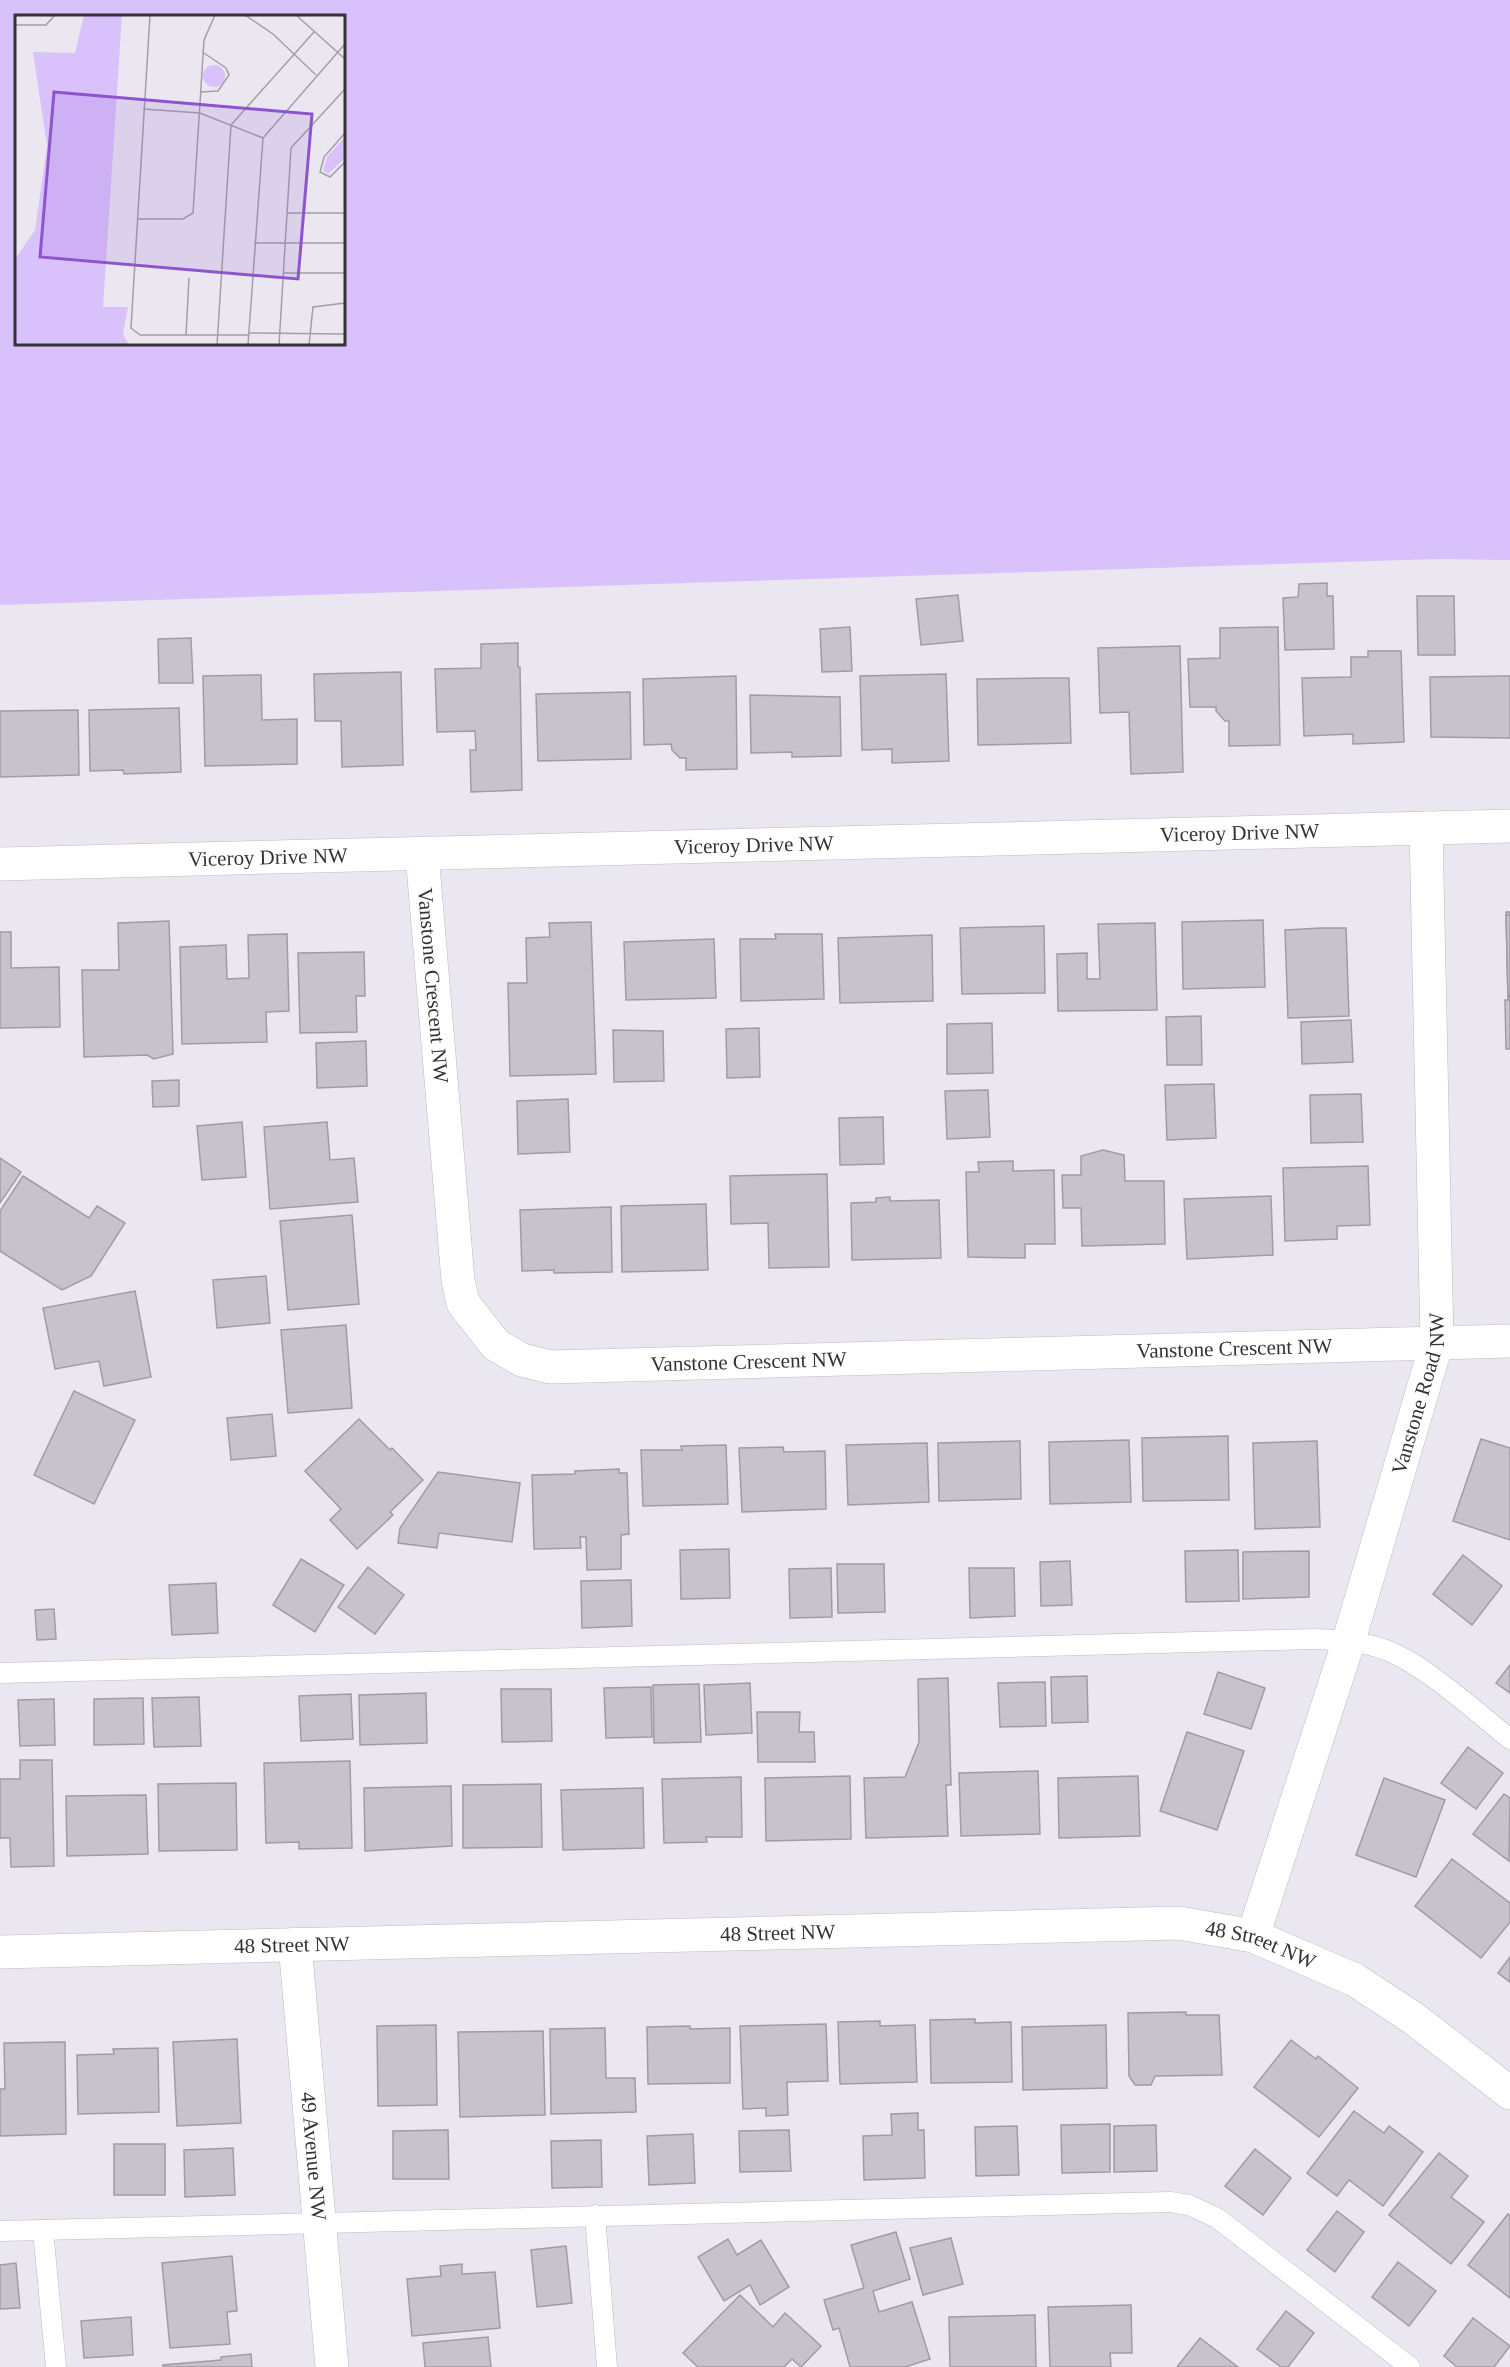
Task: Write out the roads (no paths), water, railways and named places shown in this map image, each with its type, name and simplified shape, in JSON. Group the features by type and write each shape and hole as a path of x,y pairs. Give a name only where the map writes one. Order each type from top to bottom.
{"street":[{"name":"Viceroy Drive NW","path":"0,864 1510,826"},
{"name":"Vanstone Road NW","path":"1253,1936 1349,1640 1437,1342 1426,828"},
{"name":"Vanstone Crescent NW","path":"422,854 460,1292 463,1303 496,1346 522,1360 550,1367 1510,1341"},
{"name":"48 Street NW","path":"0,1952 1179,1923 1253,1936 1356,1980 1413,2018 1510,2093"},
{"name":"49 Avenue NW","path":"296,1944 332,2367"}],"lane":[{"path":"0,1672 1315,1639 1349,1640 1394,1653 1424,1672 1510,1738"},
{"path":"0,2231 1170,2202 1189,2205 1217,2218 1410,2367"},
{"path":"595,2216 608,2367"},
{"path":"43,2230 56,2367"}]}
